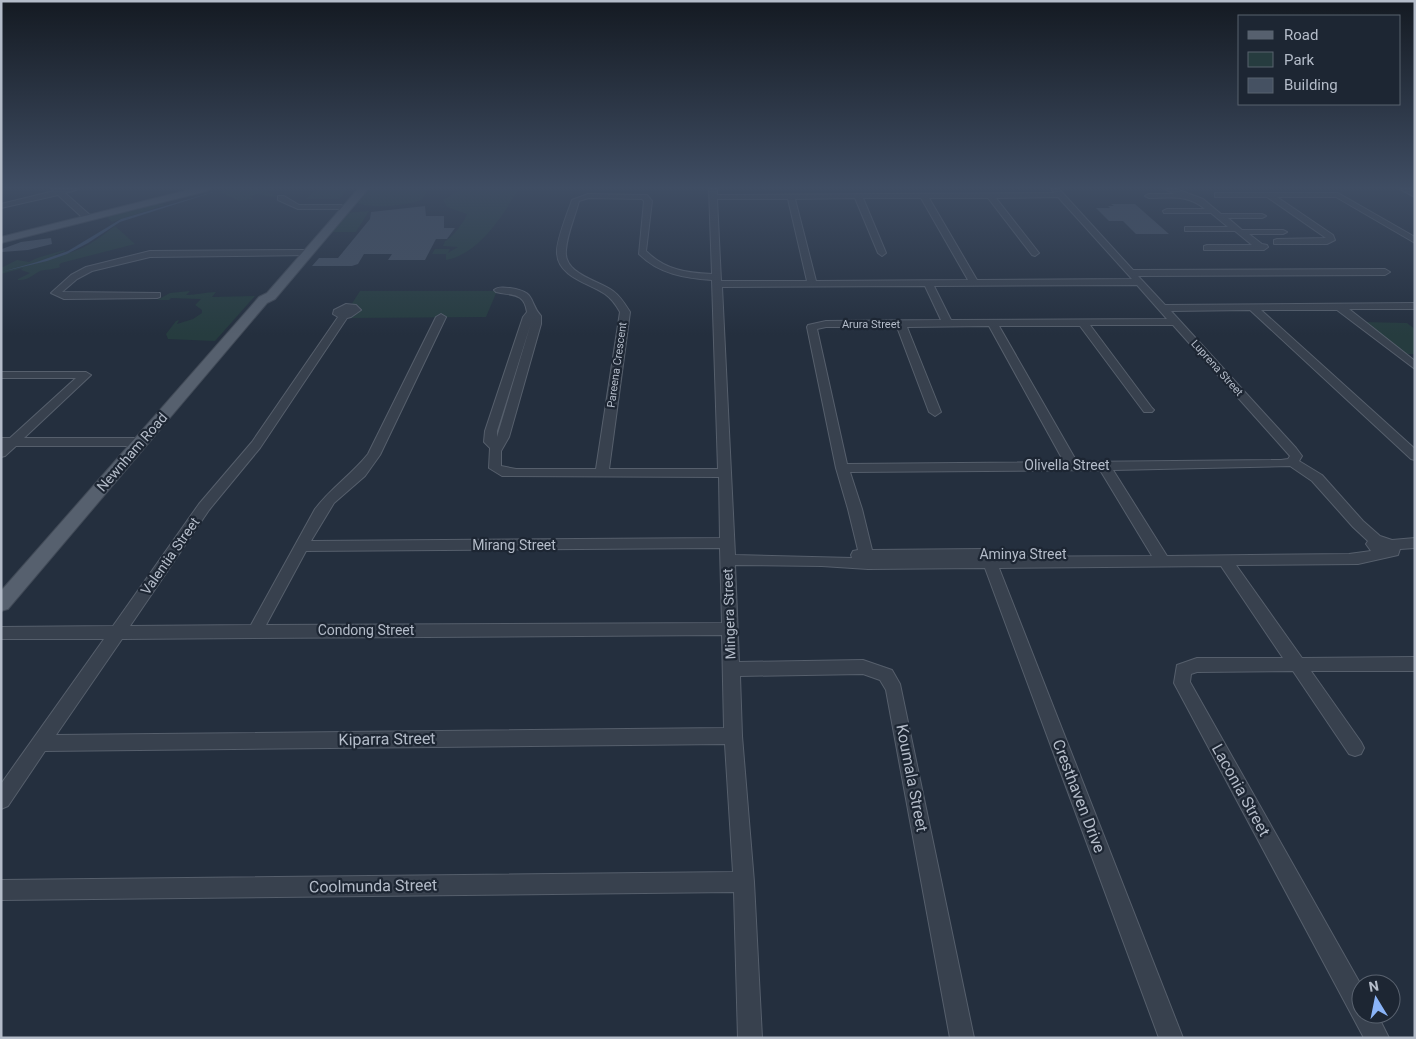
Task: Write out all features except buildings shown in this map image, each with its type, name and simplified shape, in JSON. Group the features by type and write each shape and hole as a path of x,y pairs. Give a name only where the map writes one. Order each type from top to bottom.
{"main road":[{"name":"Newnham Road","path":"1,604 263,300 271,296 316,237"},
{"name":"Newnham Road","path":"304,253 318,237"}],"street":[{"name":"Pareena Crescent","path":"565,237 560,259 565,267 617,297 625,312 602,472"},
{"name":"Pareena Crescent","path":"644,237 642,252 650,262 678,273 717,280"},
{"name":"Mingera Street","path":"715,237 733,736 744,882 750,1038"},
{"path":"801,237 812,282"},
{"path":"876,237 882,252"},
{"path":"948,237 974,282"},
{"path":"1023,237 1035,253"},
{"name":"Luprena Street","path":"1098,237 1292,451 1296,456 1292,462"},
{"path":"1248,237 1260,248"},
{"path":"1207,248 1260,248 1331,240 1330,237"},
{"path":"1277,242 1290,245"},
{"path":"157,295 64,296 57,294 58,290 86,270 150,254 304,253"},
{"path":"1131,274 1385,272"},
{"path":"717,280 812,282 1138,282"},
{"path":"928,282 947,323"},
{"path":"499,290 514,292 528,297 531,302 532,313 536,316 536,324 503,437 495,446 493,460 495,468 502,472 725,473"},
{"path":"1162,308 1415,306"},
{"path":"1252,307 1415,456"},
{"path":"1340,307 1415,366"},
{"name":"Valentia Street","path":"1,800 204,507 256,445 344,315"},
{"path":"256,630 301,546 329,500 360,473 374,455 441,317"},
{"path":"1082,322 1148,410"},
{"name":"Arura Street","path":"867,559 853,501 842,468 812,327 826,324 1175,322"},
{"path":"901,323 935,412"},
{"path":"992,323 1072,465"},
{"path":"1,375 86,375 7,442 1,453"},
{"path":"7,442 141,442"},
{"path":"1292,462 1316,478 1358,524 1383,546"},
{"name":"Olivella Street","path":"842,468 1281,464 1292,462"},
{"path":"1104,465 1160,558"},
{"name":"Mirang Street","path":"301,546 727,543"},
{"name":"Aminya Street","path":"728,560 1160,558 1224,560 1348,558 1378,555 1383,546 1415,543"},
{"name":"Cresthaven Drive","path":"989,558 1171,1038"},
{"path":"1224,560 1355,748"},
{"name":"Condong Street","path":"1,633 256,630 730,629"},
{"path":"1297,665 1415,664"},
{"name":"Laconia Street","path":"1297,665 1197,665 1183,670 1182,684 1351,990"},
{"name":"Koumala Street","path":"731,669 863,667 886,675 894,689 962,1038"},
{"name":"Kiparra Street","path":"41,743 733,736"},
{"name":"Coolmunda Street","path":"1,890 744,882"},
{"path":"1369,1024 1377,1038"}],"green space":[{"path":"100,237 128,237 135,244 61,263 60,267 40,271 25,279 18,280 30,273 21,270 23,268 1,274 1,268 17,260 29,262 64,250 66,251 54,255 71,252"},
{"path":"450,237 484,237 469,250 446,260 446,254 432,254 435,249 450,249 448,253 458,247 443,246 445,241"},
{"path":"190,291 186,295 216,292 212,297 255,296 215,341 168,339 166,334 176,321 179,320 177,324 193,319 202,313 202,310 195,305 201,299 171,298 169,300 157,300 170,293"},
{"path":"360,291 497,291 486,317 349,318 360,311 359,306 351,305"},
{"path":"1365,322 1407,323 1415,329 1415,354 1403,354"}],"water":[{"path":"90,237 96,237 67,254 1,272 37,262 68,251"}]}
